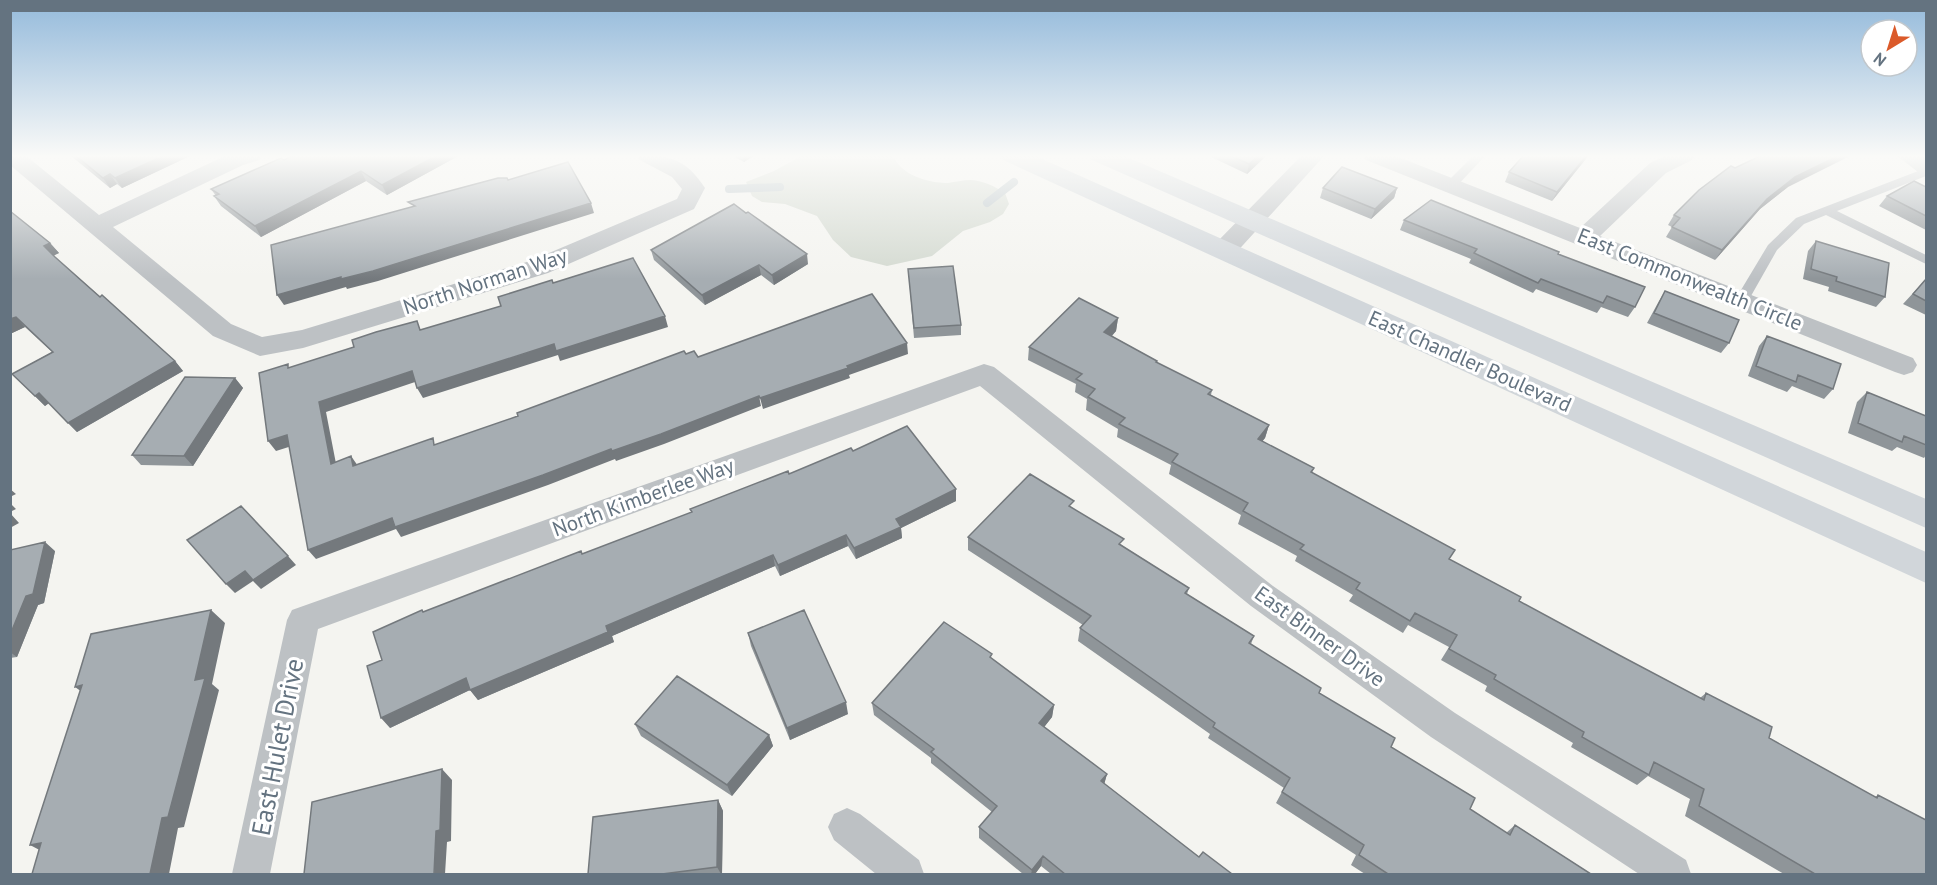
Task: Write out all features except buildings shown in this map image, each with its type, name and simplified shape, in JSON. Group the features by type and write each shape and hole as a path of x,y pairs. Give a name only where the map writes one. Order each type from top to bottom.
{"main road":[{"name":"East Chandler Boulevard","path":"1104,196 1926,568"},
{"name":"East Chandler Boulevard","path":"1198,196 1926,514"}],"street":[{"path":"62,196 97,225 158,196"},
{"name":"North Norman Way","path":"97,225 222,330 260,347 303,339 539,267 686,204 690,196"},
{"path":"1224,250 1273,196"},
{"name":"East Commonwealth Circle","path":"1482,196 1904,364"},
{"path":"1585,237 1628,196"},
{"name":"North Kimberlee Way","path":"303,620 984,374"},
{"name":"East Binner Drive","path":"984,374 1262,596 1443,725 1672,874"},
{"name":"East Hulet Drive","path":"251,874 303,620"},
{"path":"847,827 905,874"}],"lane":[{"path":"1742,300 1772,249 1800,221 1861,196"},
{"path":"1825,210 1926,260"}],"shaded area":[{"path":"752,196 1006,196 1009,204 1003,214 990,222 963,231 932,256 887,266 851,257 833,240 817,216 785,204 762,202"}],"waterway":[{"path":"987,203 996,196"}]}
